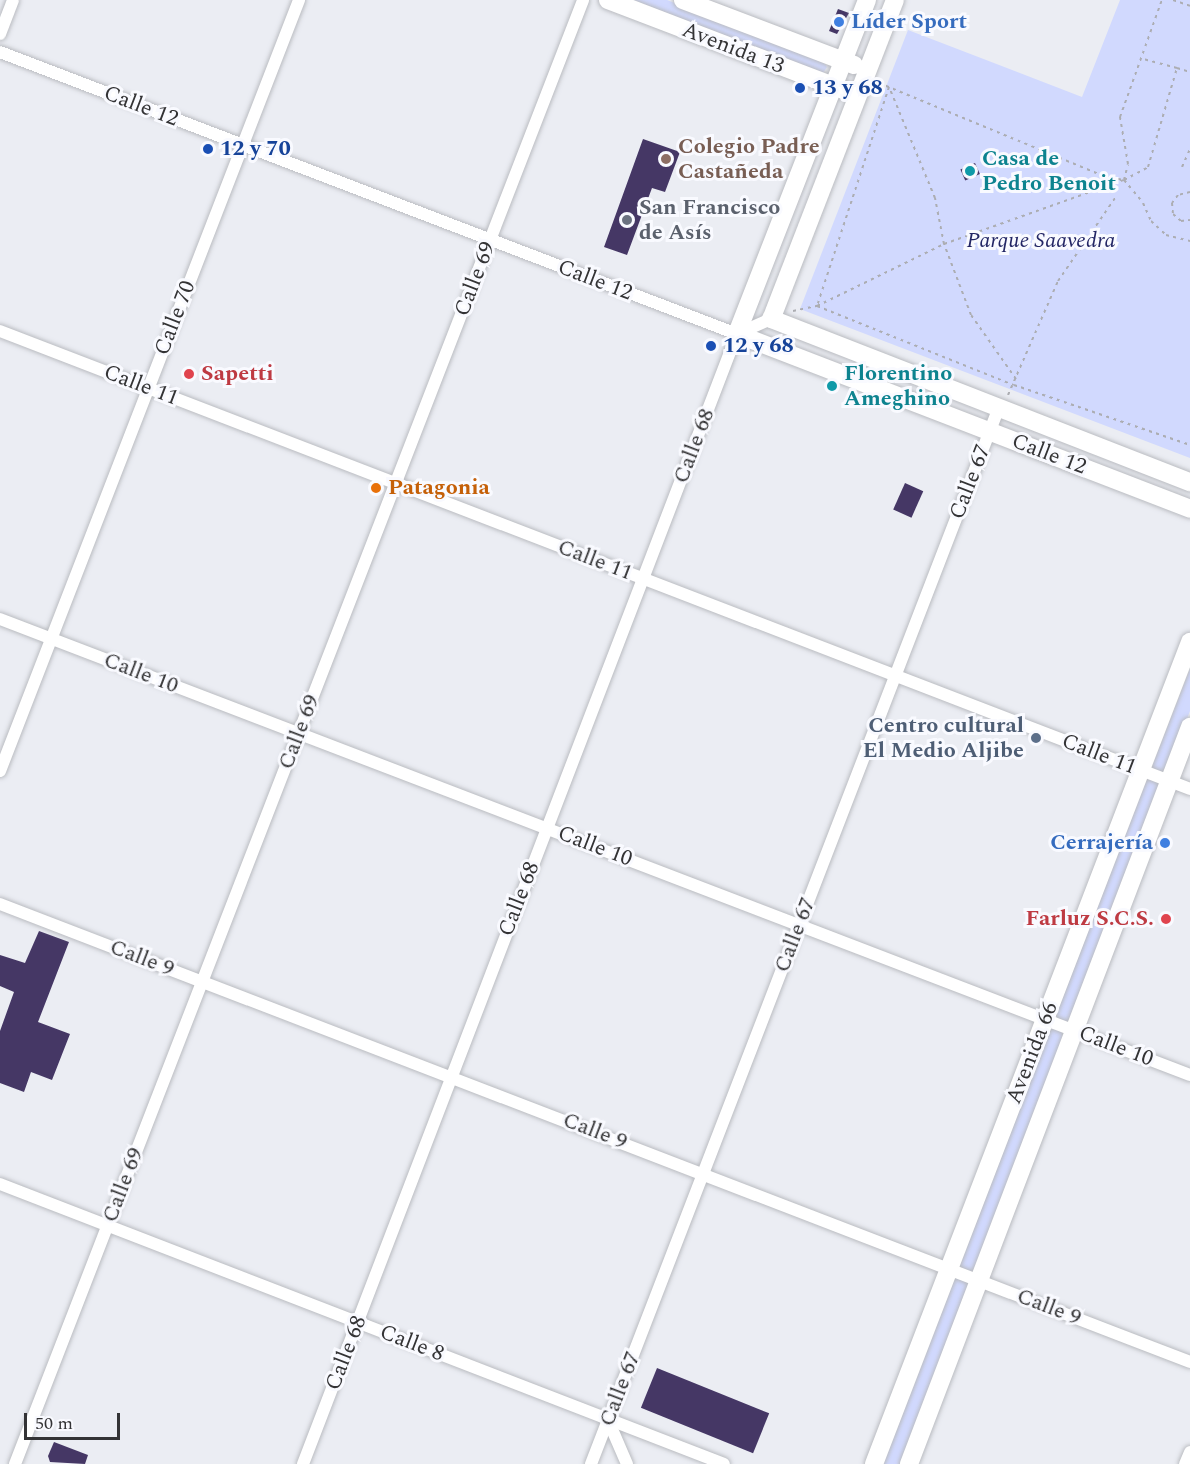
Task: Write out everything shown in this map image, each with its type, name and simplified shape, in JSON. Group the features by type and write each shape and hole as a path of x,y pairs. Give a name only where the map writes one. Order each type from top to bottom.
{"main road":[{"name":"Avenida 13","path":"608,0 857,95"},
{"name":"Avenida 13","path":"683,0 843,61 873,76"},
{"name":"Calle 68","path":"737,334 867,0"},
{"path":"771,319 857,95 873,76 895,0"},
{"name":"Calle 12","path":"771,319 1002,403 1190,482"},
{"name":"Calle 12","path":"737,334 1190,509"},
{"name":"Avenida 66","path":"874,1464 1190,642"},
{"name":"Avenida 66","path":"909,1464 1077,1030 1190,727"}],"street":[{"path":"0,34 13,0"},
{"name":"Calle 70","path":"0,771 299,0"},
{"name":"Calle 69","path":"15,1464 583,0"},
{"name":"Calle 12","path":"0,52 737,334"},
{"path":"737,334 771,319"},
{"name":"Calle 11","path":"0,331 1190,789"},
{"name":"Calle 68","path":"303,1464 450,1076 737,334"},
{"name":"Calle 67","path":"591,1464 1002,403"},
{"name":"Calle 10","path":"0,619 1190,1075"},
{"name":"Calle 9","path":"0,904 1190,1362"},
{"name":"Calle 8","path":"0,1184 724,1464"},
{"path":"608,1420 627,1464"},
{"path":"1185,1464 1190,1452"}],"path":[{"path":"1124,180 1128,164 1120,117 1143,59 1162,0"},
{"path":"1173,0 1190,6"},
{"path":"1143,59 1190,72"},
{"path":"793,311 817,306 944,244 1124,180 1148,167 1177,68"},
{"path":"873,76 889,87 1103,176 1124,180 1143,203 1151,221 1166,235 1190,241"},
{"path":"889,87 935,198 944,244 971,315 1016,379"},
{"path":"817,306 889,87"},
{"path":"1182,166 1190,149"},
{"path":"1190,192 1178,195 1172,203 1173,214 1181,221 1190,220"},
{"path":"1002,403 1014,385 1058,281 1115,198"},
{"path":"817,306 1014,385 1190,445"}],"green space":[{"path":"633,0 667,0 821,59 827,67 823,73"},
{"name":"Parque Saavedra","path":"1120,0 1190,0 1190,458 800,309 908,30 1082,97"},
{"path":"1190,669 1190,711 900,1464 880,1464"}],"building":[{"name":"Líder Sport","path":"838,9 849,13 837,34 829,31"},
{"name":"San Francisco de Asís","path":"643,139 680,152 665,192 652,188 627,255 604,247"},
{"name":"Casa de Pedro Benoit","path":"975,163 980,174 965,180 960,170"},
{"path":"905,483 923,491 911,518 893,509"},
{"path":"39,931 69,942 38,1022 70,1034 52,1080 31,1072 24,1092 0,1083 0,1031 14,992 0,986 0,955 25,963"},
{"path":"657,1368 769,1413 753,1453 641,1408"},
{"path":"54,1442 88,1455 85,1464 50,1462 48,1456"}],"place":[{"name":"Líder Sport","path":"839,22"},
{"name":"13 y 68","path":"800,88"},
{"name":"12 y 70","path":"208,149"},
{"name":"Colegio Padre Castañeda","path":"666,159"},
{"name":"Casa de Pedro Benoit","path":"970,171"},
{"name":"San Francisco de Asís","path":"627,220"},
{"name":"12 y 68","path":"711,346"},
{"name":"Sapetti","path":"189,374"},
{"name":"Florentino Ameghino","path":"832,386"},
{"name":"Patagonia","path":"376,488"},
{"name":"Centro cultural El Medio Aljibe","path":"1036,738"},
{"name":"Cerrajería","path":"1165,843"},
{"name":"Farluz S.C.S.","path":"1166,919"}]}
